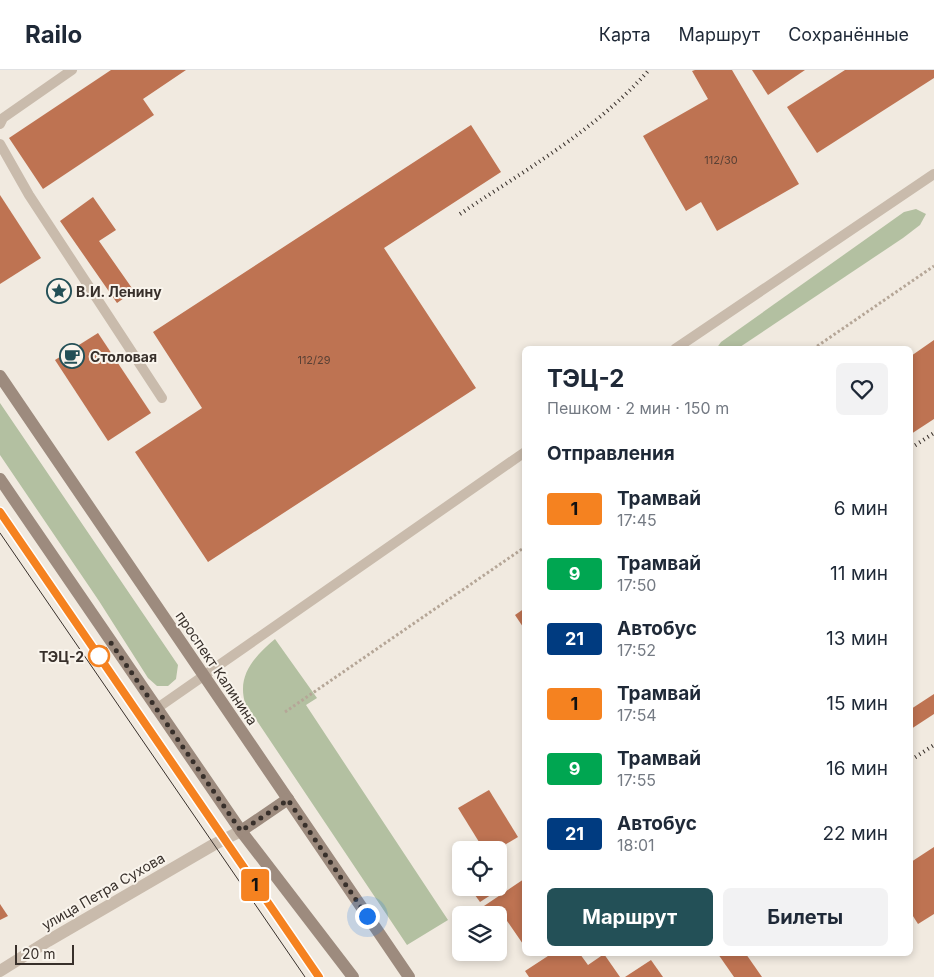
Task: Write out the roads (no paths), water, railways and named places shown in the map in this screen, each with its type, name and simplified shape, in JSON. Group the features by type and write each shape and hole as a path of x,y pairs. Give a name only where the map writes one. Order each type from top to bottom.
{"main road":[{"name":"проспект Калинина","path":"0,376 409,977"},
{"path":"0,479 241,831 353,977"},
{"path":"241,831 288,800"}],"street":[{"name":"улица Петра Сухова","path":"0,971 48,940 223,839 241,831"}],"lane":[{"path":"0,124 3,118 72,70"},
{"path":"0,144 29,195 162,398"},
{"path":"679,346 934,174"},
{"path":"156,709 522,454"}],"tram line":[{"path":"0,512 319,977"},
{"name":"1","path":"0,512 319,977"},
{"path":"0,533 305,977"}],"railway":[{"path":"460,214 583,130 606,112 649,70"},
{"path":"913,447 934,433"},
{"path":"913,759 934,745"}],"place":[{"name":"В.И. Ленину","path":"59,291"},
{"name":"Столовая","path":"72,356"},
{"name":"ТЭЦ-2","path":"99,656"}]}
